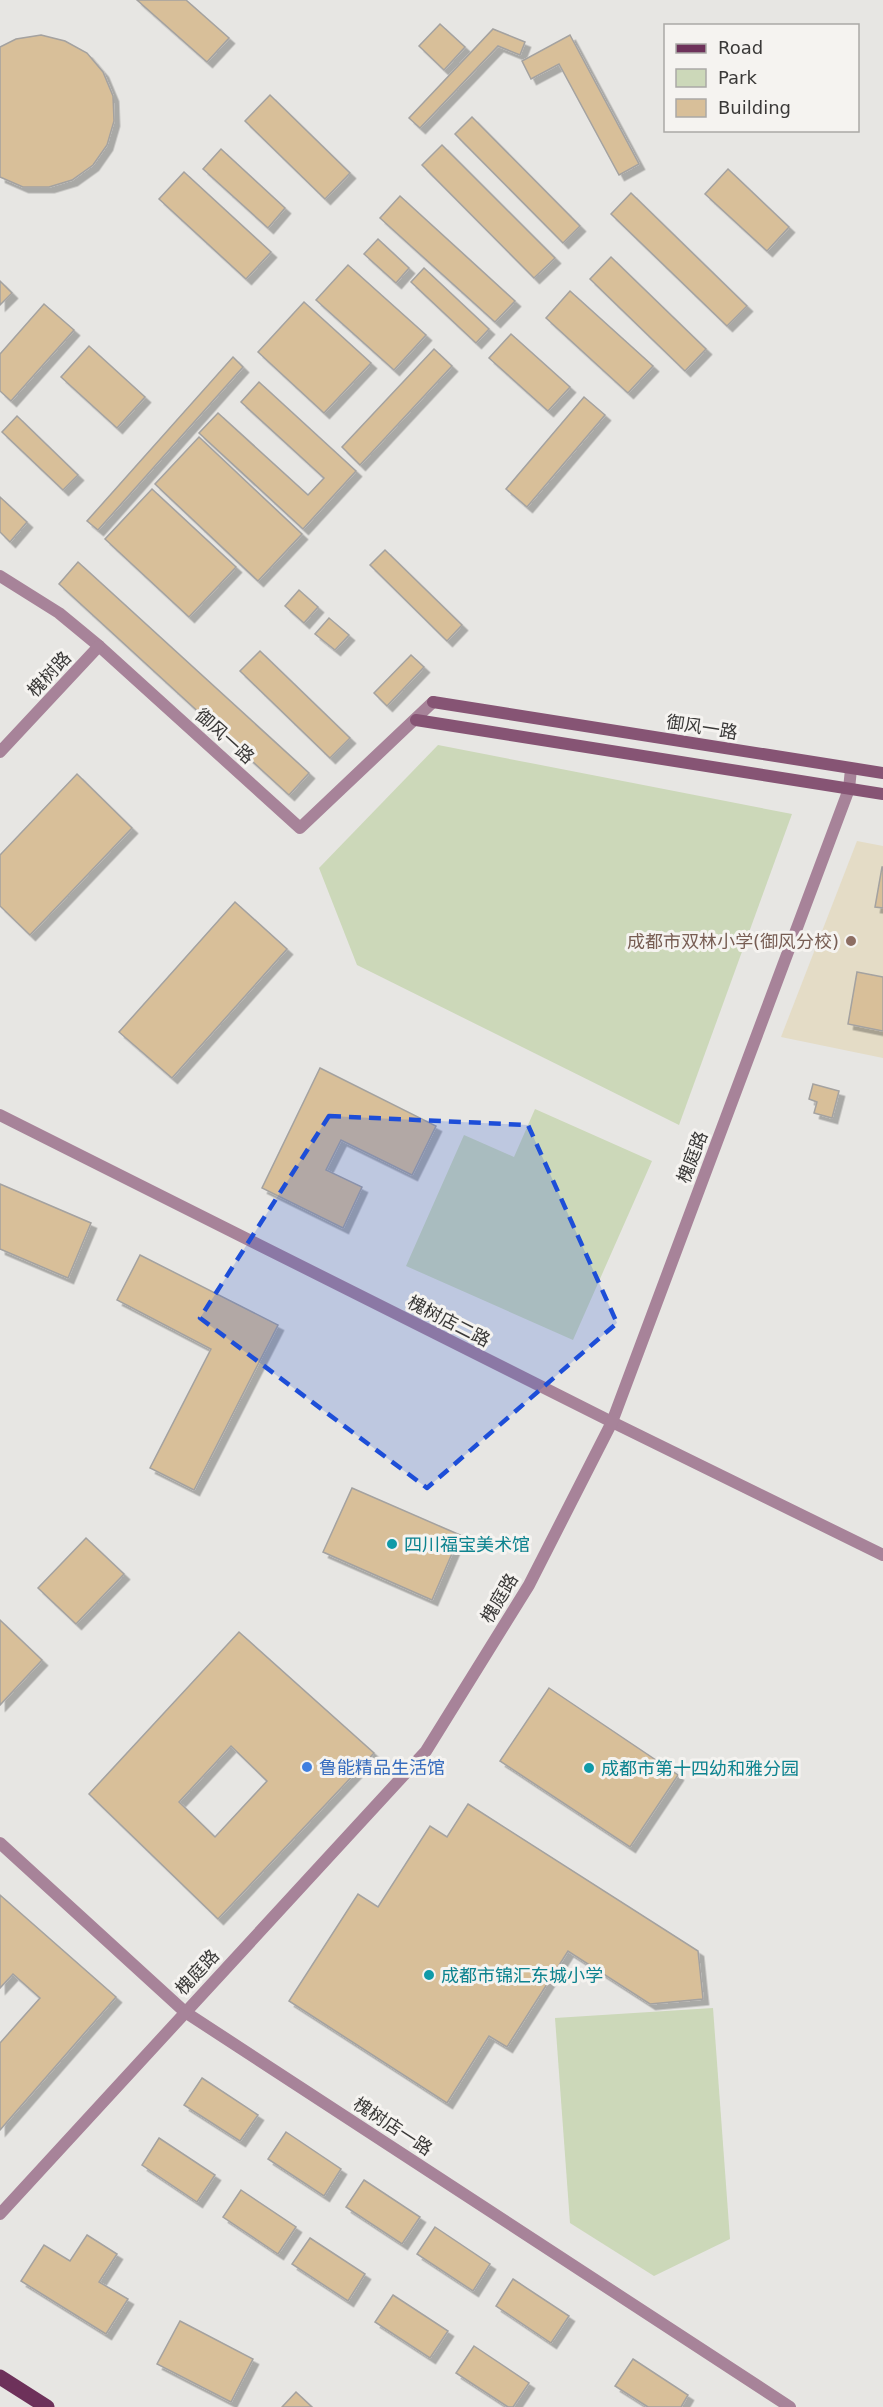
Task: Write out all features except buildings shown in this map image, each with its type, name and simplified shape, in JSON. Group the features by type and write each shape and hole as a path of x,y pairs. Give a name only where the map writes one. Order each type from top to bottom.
{"main road":[{"name":"御风一路","path":"433,702 883,773"},
{"path":"416,720 883,794"},
{"path":"0,2377 47,2407"}],"street":[{"name":"御风一路","path":"0,576 59,613 99,646 300,828 433,702"},
{"name":"槐树路","path":"0,752 99,646"},
{"name":"槐庭路","path":"0,2214 426,1751 529,1585 612,1422 849,789 851,769"},
{"name":"槐树店二路","path":"0,1115 612,1422 883,1555"},
{"name":"槐树店一路","path":"0,1844 185,2012 790,2407"}],"highlighted area":[{"path":"329,1116 528,1125 617,1323 427,1488 200,1318"}],"shaded area":[{"name":"成都市双林小学(御风分校)","path":"857,841 883,846 883,1058 781,1037"}],"green space":[{"path":"438,745 792,814 679,1125 357,965 319,868"},
{"path":"535,1109 652,1161 573,1340 406,1266 464,1135 514,1157"},
{"path":"713,2008 730,2239 654,2276 570,2223 555,2018"}],"place":[{"name":"成都市双林小学(御风分校)","path":"851,941"},
{"name":"四川福宝美术馆","path":"392,1544"},
{"name":"鲁能精品生活馆","path":"307,1767"},
{"name":"成都市第十四幼和雅分园","path":"589,1768"},
{"name":"成都市锦汇东城小学","path":"429,1975"}]}
